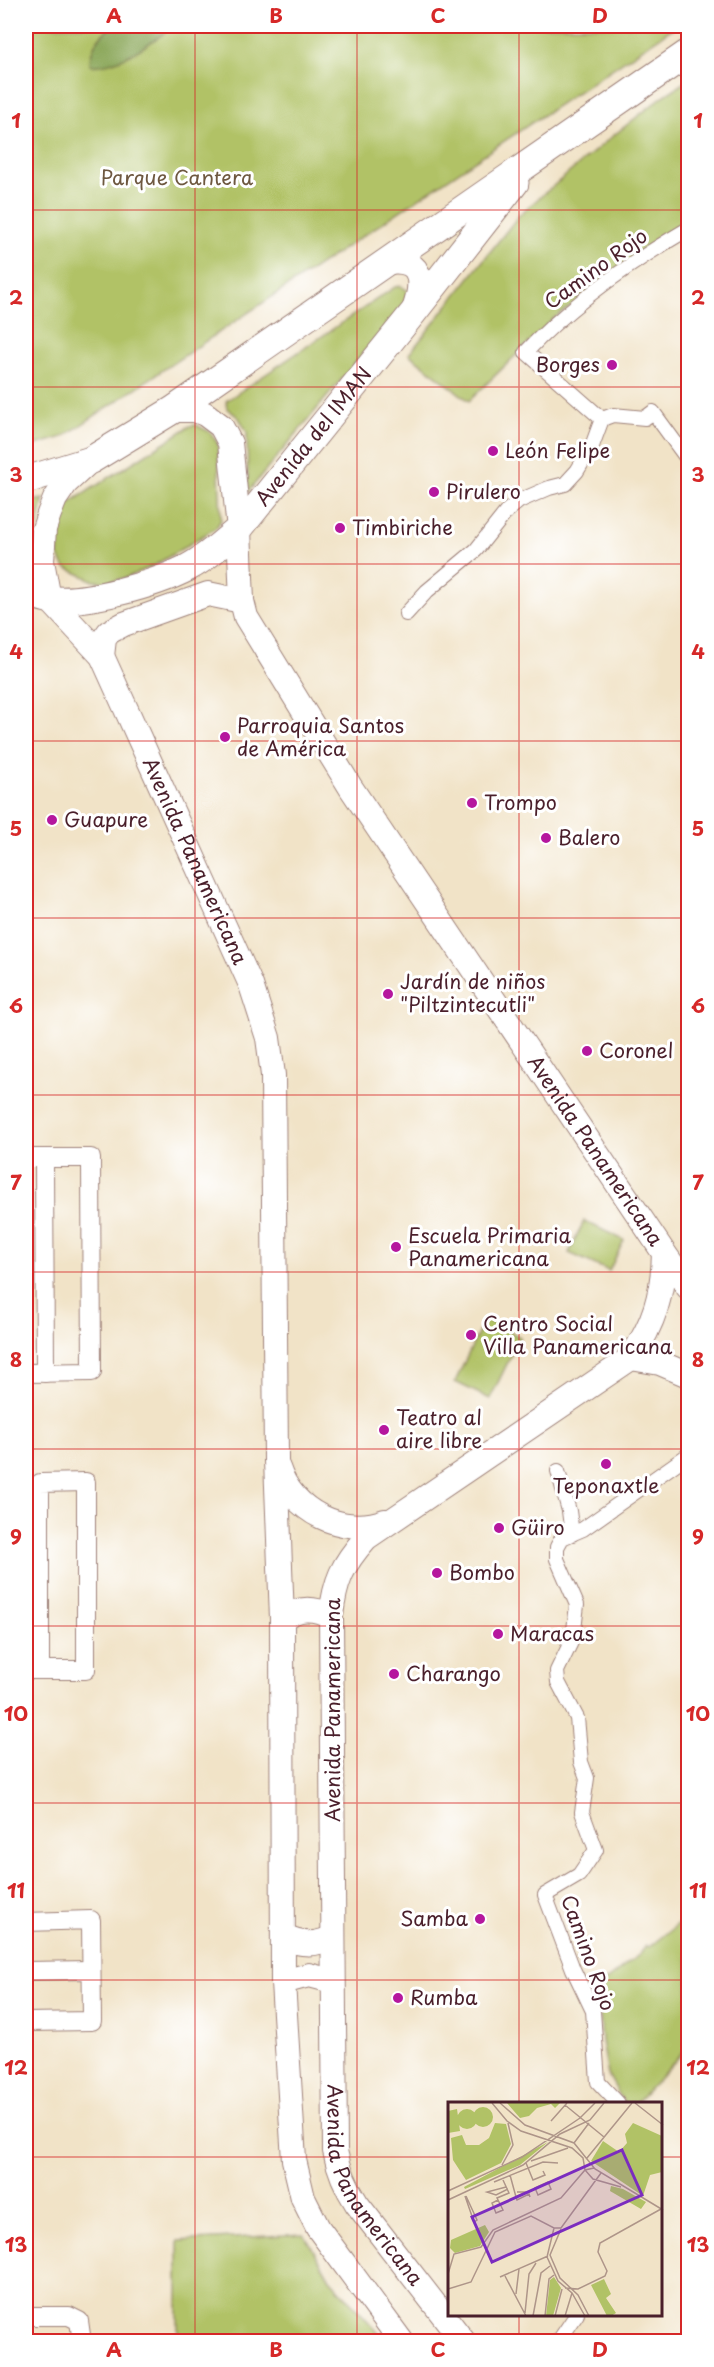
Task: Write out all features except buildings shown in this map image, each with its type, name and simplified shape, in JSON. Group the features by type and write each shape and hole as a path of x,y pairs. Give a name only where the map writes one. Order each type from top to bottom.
{"main road":[{"name":"Avenida del IMAN","path":"26,480 91,460 173,410 688,53"},
{"name":"Avenida del IMAN","path":"37,596 81,598 146,585 186,568 209,554 239,529 532,161"}],"street":[{"name":"Camino Rojo","path":"602,419 526,352 552,324 574,306 688,229"},
{"path":"388,262 403,262 416,270 421,293 413,313"},
{"name":"Avenida Panamericana","path":"173,410 195,410 205,414 214,419 226,434 231,453 239,529 242,601 246,618 351,788 664,1253 663,1282 658,1303 645,1335 631,1358 366,1538 347,1560 334,1588 331,1616 334,2151 345,2186 372,2226 464,2342"},
{"path":"406,614 427,591 476,550 519,501 565,484 577,471 592,446 602,419 613,414 645,418 653,412 688,460"},
{"path":"37,596 44,529 49,514 66,483 91,460"},
{"path":"102,656 104,639 109,632 124,624 208,594 242,601"},
{"name":"Avenida Panamericana","path":"37,596 102,656 251,985 268,1038 273,1075 276,1460 282,1619 283,1982 294,2160 303,2198 318,2228 402,2342"},
{"path":"26,1373 45,1373 92,1372 92,1158 35,1158 45,1373"},
{"path":"664,1253 688,1287"},
{"path":"631,1358 660,1363 688,1375"},
{"name":"Camino Rojo","path":"617,2102 598,2082 593,2011 573,1969 545,1895 579,1875 596,1850 582,1812 587,1778 581,1762 577,1718 558,1682 557,1671 573,1638 577,1605 557,1559 557,1547 562,1538 584,1529 688,1455"},
{"path":"276,1460 288,1489 303,1505 322,1518 351,1526 381,1523 394,1518"},
{"path":"558,1471 569,1511 572,1534"},
{"path":"86,1482 86,1670 33,1670 33,1483 86,1482"},
{"path":"282,1619 289,1614 307,1609 331,1616"},
{"path":"26,1922 91,1920 92,2021 26,2022"},
{"path":"284,1937 309,1944 332,1937"},
{"path":"26,1971 91,1970"},
{"path":"283,1982 309,1975 332,1981"},
{"path":"26,2316 69,2316 79,2320 82,2342"},
{"path":"558,2342 576,2316"}],"green space":[{"name":"Parque Cantera","path":"26,26 676,26 63,437 26,448"},
{"path":"113,26 174,26 145,46 122,58 111,63 90,65 96,42"},
{"path":"688,80 688,225 554,318 469,401 409,354 520,214 609,139 662,97"},
{"path":"401,286 408,291 405,303 248,492 247,432 239,418 227,408 226,401 395,287"},
{"path":"196,425 210,432 218,444 221,520 216,528 155,565 128,577 108,582 94,581 64,567 59,556 55,534 66,505 190,426"},
{"path":"44,499 27,568 26,568 26,502"},
{"path":"584,1221 624,1240 609,1271 569,1253"},
{"path":"485,1319 520,1337 490,1399 455,1382"},
{"path":"688,1916 688,2047 637,2102 623,2102 608,2075 602,2041 598,1987 640,1954 646,1946 649,1947"},
{"path":"304,2234 330,2279 386,2341 178,2341 178,2241"}],"place":[{"name":"Borges","path":"612,365"},
{"name":"León Felipe","path":"493,451"},
{"name":"Pirulero","path":"434,492"},
{"name":"Timbiriche","path":"340,528"},
{"name":"Parroquia Santos de América","path":"225,737"},
{"name":"Trompo","path":"472,803"},
{"name":"Guapure","path":"52,820"},
{"name":"Balero","path":"546,838"},
{"name":"Jardín de niños \"Piltzintecutli\"","path":"388,994"},
{"name":"Coronel","path":"587,1051"},
{"name":"Escuela Primaria Panamericana","path":"396,1247"},
{"name":"Centro Social Villa Panamericana","path":"471,1335"},
{"name":"Teatro al aire libre","path":"384,1430"},
{"name":"Teponaxtle","path":"606,1464"},
{"name":"Güiro","path":"499,1528"},
{"name":"Bombo","path":"437,1573"},
{"name":"Maracas","path":"498,1634"},
{"name":"Charango","path":"394,1674"},
{"name":"Samba","path":"480,1919"},
{"name":"Rumba","path":"398,1998"}]}
